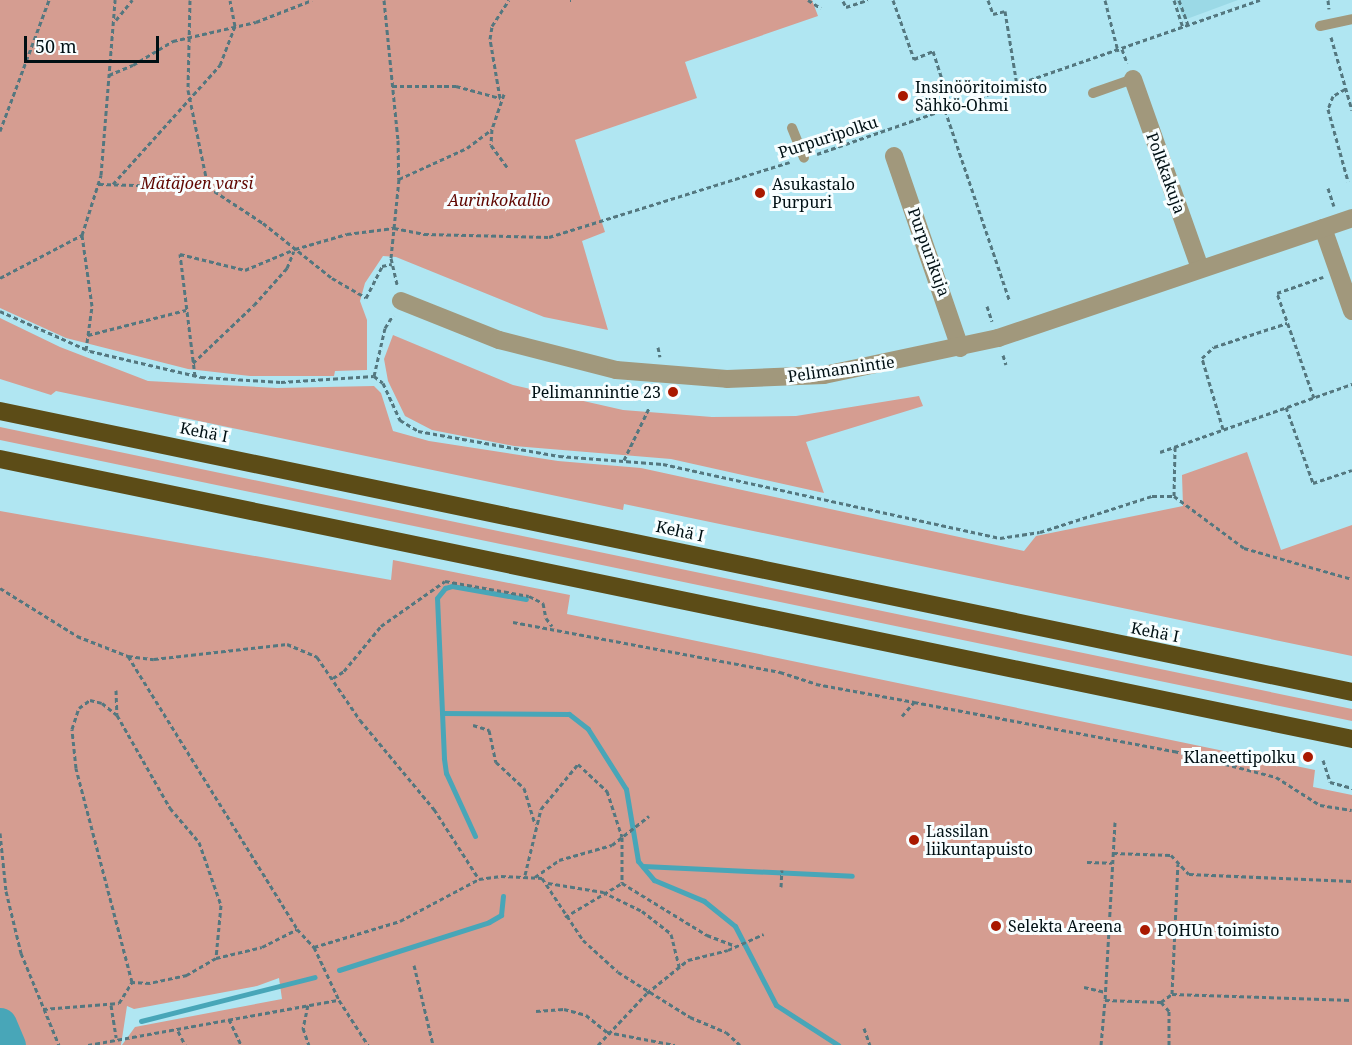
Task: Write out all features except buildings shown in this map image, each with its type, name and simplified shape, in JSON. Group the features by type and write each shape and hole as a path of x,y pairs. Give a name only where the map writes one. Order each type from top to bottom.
{"highway":[{"name":"Kehä I","path":"0,411 1352,692"},
{"path":"0,459 1352,739"}],"street":[{"name":"Polkkakuja","path":"1133,79 1200,268"},
{"name":"Purpurikuja","path":"894,156 960,348"},
{"name":"Pelimannintie","path":"401,301 499,340 553,356 616,370 674,377 824,375 960,348 1352,218"},
{"path":"1323,228 1352,311"}],"lane":[{"path":"1324,24 1352,19"},
{"path":"1092,93 1133,79"},
{"path":"792,128 804,158"}],"path":[{"path":"0,131 49,0"},
{"path":"86,350 92,306 82,235 98,184 115,21 115,0"},
{"path":"115,21 132,0"},
{"path":"190,0 188,36 190,97 208,187"},
{"path":"113,184 220,65 235,26 230,0"},
{"path":"109,75 188,36 235,26 312,0"},
{"path":"374,376 385,328 401,301 392,264 399,179 384,0"},
{"path":"508,168 491,146 492,129 500,98 490,39 492,26 509,0"},
{"path":"808,0 821,8"},
{"path":"843,1 846,7 868,0"},
{"path":"893,0 914,59 933,51 951,108"},
{"path":"988,0 993,14 1005,11 1017,85"},
{"path":"1105,0 1118,51"},
{"path":"1174,0 1183,27"},
{"path":"1179,0 1188,25"},
{"name":"Purpuripolku","path":"186,310 180,254 245,270 295,249 346,234 394,228 424,234 549,237 804,158 1260,0"},
{"path":"1324,24 1352,110"},
{"path":"392,86 456,86 500,98"},
{"path":"1345,89 1333,96 1328,110 1348,181"},
{"path":"500,98 504,94"},
{"path":"945,110 1009,299"},
{"path":"399,179 467,148 492,129"},
{"path":"98,184 208,187 332,278 366,298 382,266 392,264"},
{"path":"0,278 82,235"},
{"path":"193,363 254,305 287,268 295,249"},
{"path":"1314,398 1277,293 1338,271"},
{"path":"88,335 186,310 195,376"},
{"path":"0,311 86,350 195,376 281,382 374,376 383,383 400,420 418,431 559,456 663,464 1000,538 1040,532 1152,496 1174,496 1244,548 1352,579"},
{"path":"1223,429 1202,358 1214,347 1287,323"},
{"path":"1160,452 1352,384"},
{"path":"1286,407 1313,483 1352,470"},
{"path":"624,460 649,408"},
{"path":"1174,496 1175,446"},
{"path":"333,678 356,657 381,626 445,581 529,596 543,603 546,618 554,628"},
{"path":"0,588 77,636 128,656 154,659 287,644 317,657 360,720 434,809 479,879"},
{"path":"513,622 780,672 816,684 1174,751 1276,777 1320,806 1352,810"},
{"path":"128,656 297,929 314,946 339,1000 368,1045"},
{"path":"116,690 117,715"},
{"path":"43,1009 119,1003 132,982 76,768 72,729 79,708 90,700 102,703 117,715 170,808 199,842 213,872 222,905 216,958"},
{"path":"902,716 914,702"},
{"path":"473,724 489,730 496,762 524,788 536,826"},
{"path":"1323,760 1330,782 1352,788"},
{"path":"525,875 541,809 578,764 607,791 622,837 622,883"},
{"path":"535,877 559,860 612,845 649,816"},
{"path":"1101,1045 1106,1000 1115,822"},
{"path":"0,833 6,891 21,953 59,1045"},
{"path":"1113,853 1171,855 1188,874 1352,881"},
{"path":"1087,862 1113,863"},
{"path":"1172,994 1179,863"},
{"path":"781,887 782,871"},
{"path":"314,946 400,921 479,879 525,875 547,883 603,892 642,911 671,934 680,967"},
{"path":"547,883 566,917 583,940 647,993 726,1032 740,1045"},
{"path":"566,917 603,892 622,883"},
{"path":"622,883 707,935 735,946"},
{"path":"132,982 187,975 216,958 262,947 297,929"},
{"path":"598,1045 647,993 688,960 728,950 764,934"},
{"path":"414,965 433,1044 426,1045"},
{"path":"1084,987 1106,992"},
{"path":"1106,1000 1161,1002 1172,994 1352,1000"},
{"path":"88,1045 116,1038 178,1031 229,1019 339,1000"},
{"path":"1161,1002 1169,1011 1169,1045"},
{"path":"111,1005 116,1038"},
{"path":"309,1005 303,1028 309,1045"},
{"path":"536,1011 564,1009 586,1015 608,1032 675,1045"},
{"path":"229,1019 241,1045"},
{"path":"864,1028 870,1045"},
{"path":"178,1031 185,1045"}],"shaded area":[{"path":"1176,0 1238,0 1184,20"}],"green space":[{"name":"Mätäjoen varsi","path":"0,0 812,0 818,16 685,62 697,98 575,140 605,232 582,241 608,330 544,317 396,257 383,256 365,283 360,301 367,320 367,370 335,371 334,376 250,376 188,369 66,338 0,308"},
{"path":"0,318 60,347 148,381 277,388 374,386 381,393 393,431 429,441 558,461 641,468 1024,551 1036,536 1183,506 1182,475 1247,452 1281,550 1352,525 1352,656 624,504 623,510 56,391 51,395 0,379"},
{"path":"393,335 513,385 623,410 712,417 796,416 919,396 923,406 806,442 824,493 671,459 514,446 432,430 405,416 388,381 384,359"},
{"path":"0,427 1352,709 1352,721 0,440"},
{"path":"0,511 391,580 393,560 570,595 567,614 1315,770 1313,787 1352,795 1352,1045 122,1045 135,1027 282,999 279,978 257,986 134,1009 127,1006 121,1045 0,1045"}],"waterway":[{"path":"475,836 446,773 437,598 445,588 452,586 526,599"},
{"path":"442,713 569,714 588,729 626,789 638,861 654,880 704,901 735,926 776,1005 838,1045"},
{"path":"643,866 852,876"},
{"path":"339,970 489,922 501,915 503,896"},
{"path":"141,1021 315,977"},
{"path":"0,1024 9,1045"}],"place":[{"name":"Insinööritoimisto Sähkö-Ohmi","path":"903,96"},
{"name":"Asukastalo Purpuri","path":"760,193"},
{"name":"Pelimannintie 23","path":"673,392"},
{"name":"Klaneettipolku","path":"1308,757"},
{"name":"Lassilan liikuntapuisto","path":"914,840"},
{"name":"Selekta Areena","path":"996,926"},
{"name":"POHUn toimisto","path":"1145,930"}],"park label":[{"name":"Aurinkokallio","path":"499,200"}]}
